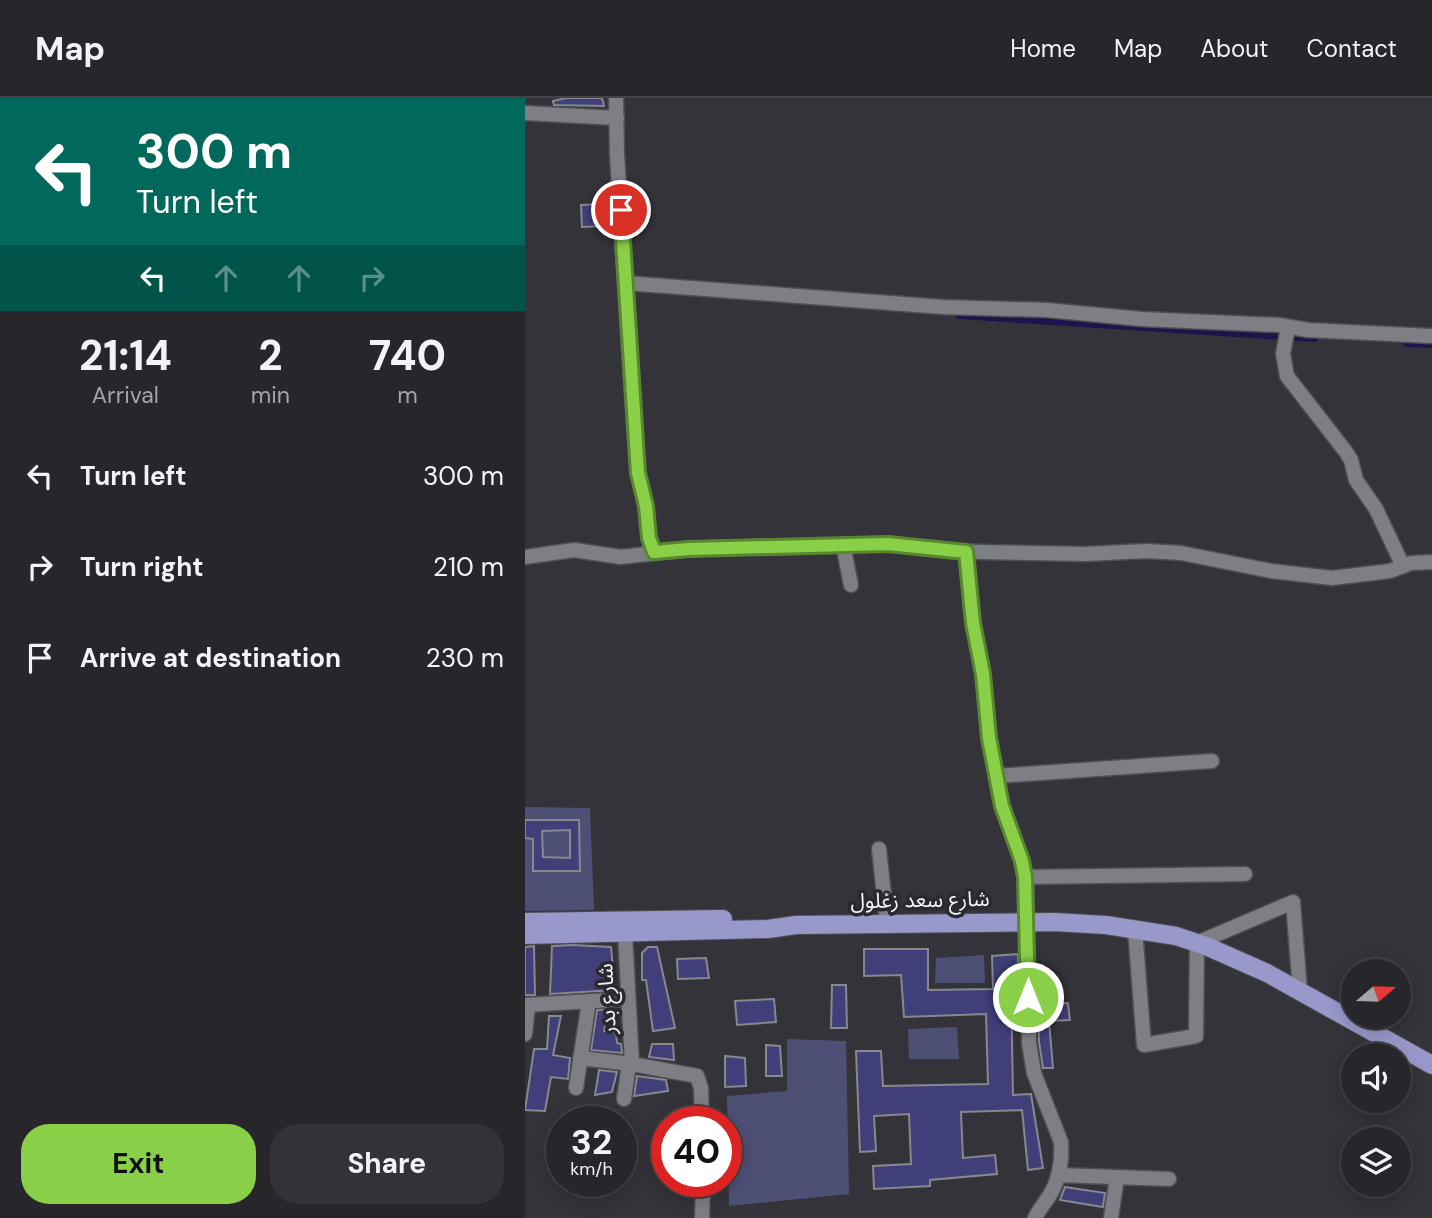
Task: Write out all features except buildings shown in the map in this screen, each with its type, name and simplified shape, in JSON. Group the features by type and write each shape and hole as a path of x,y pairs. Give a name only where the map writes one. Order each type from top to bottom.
{"main road":[{"name":"شارع سعد زغلول","path":"525,922 760,918 796,925"},
{"name":"شارع سعد زغلول","path":"525,935 768,929 796,925 1028,921 1135,929 1176,936 1235,958 1432,1065"}],"street":[{"path":"616,98 638,473 646,506 649,538 654,552"},
{"path":"525,113 617,118"},
{"path":"625,284 943,307 1047,310 1142,319 1214,320 1287,333 1432,336"},
{"path":"1287,333 1283,366 1287,376 1351,460 1356,480 1376,509 1403,566"},
{"path":"525,557 574,550 621,557 689,549 903,544 966,552 1165,552 1271,571 1332,578 1432,562"},
{"path":"843,545 851,586"},
{"path":"966,552 989,738 1004,815 1022,861 1025,877 1028,921 1028,1043 1034,1073 1061,1142 1058,1175 1052,1192 1035,1218"},
{"path":"996,776 1212,761"},
{"path":"879,849 887,923"},
{"path":"1025,877 1245,874"},
{"path":"1135,929 1144,1045 1196,1036 1196,943 1293,902 1300,991"},
{"name":"شارع بدر","path":"624,1099 630,1064 625,933"},
{"path":"525,1034 527,1005 628,999"},
{"path":"576,1087 589,1001"},
{"path":"580,1058 697,1076 701,1088 702,1106"},
{"path":"1058,1175 1169,1179"},
{"path":"1111,1218 1117,1177"},
{"path":"702,1218 703,1197"}],"shaded area":[{"path":"525,807 590,808 594,910 525,911"},
{"path":"984,955 985,983 935,983 936,958"},
{"path":"957,1027 959,1059 909,1059 908,1029"},
{"path":"787,1039 846,1041 849,1194 729,1206 729,1197 742,1197 742,1106 727,1106 727,1096 787,1091"}],"waterway":[{"path":"960,314 1314,337"},
{"path":"1407,342 1432,343"}],"route":[{"path":"621,210 638,473 646,506 649,538 654,552 888,544 966,552 989,738 1002,806 1025,877 1028,997"}]}
